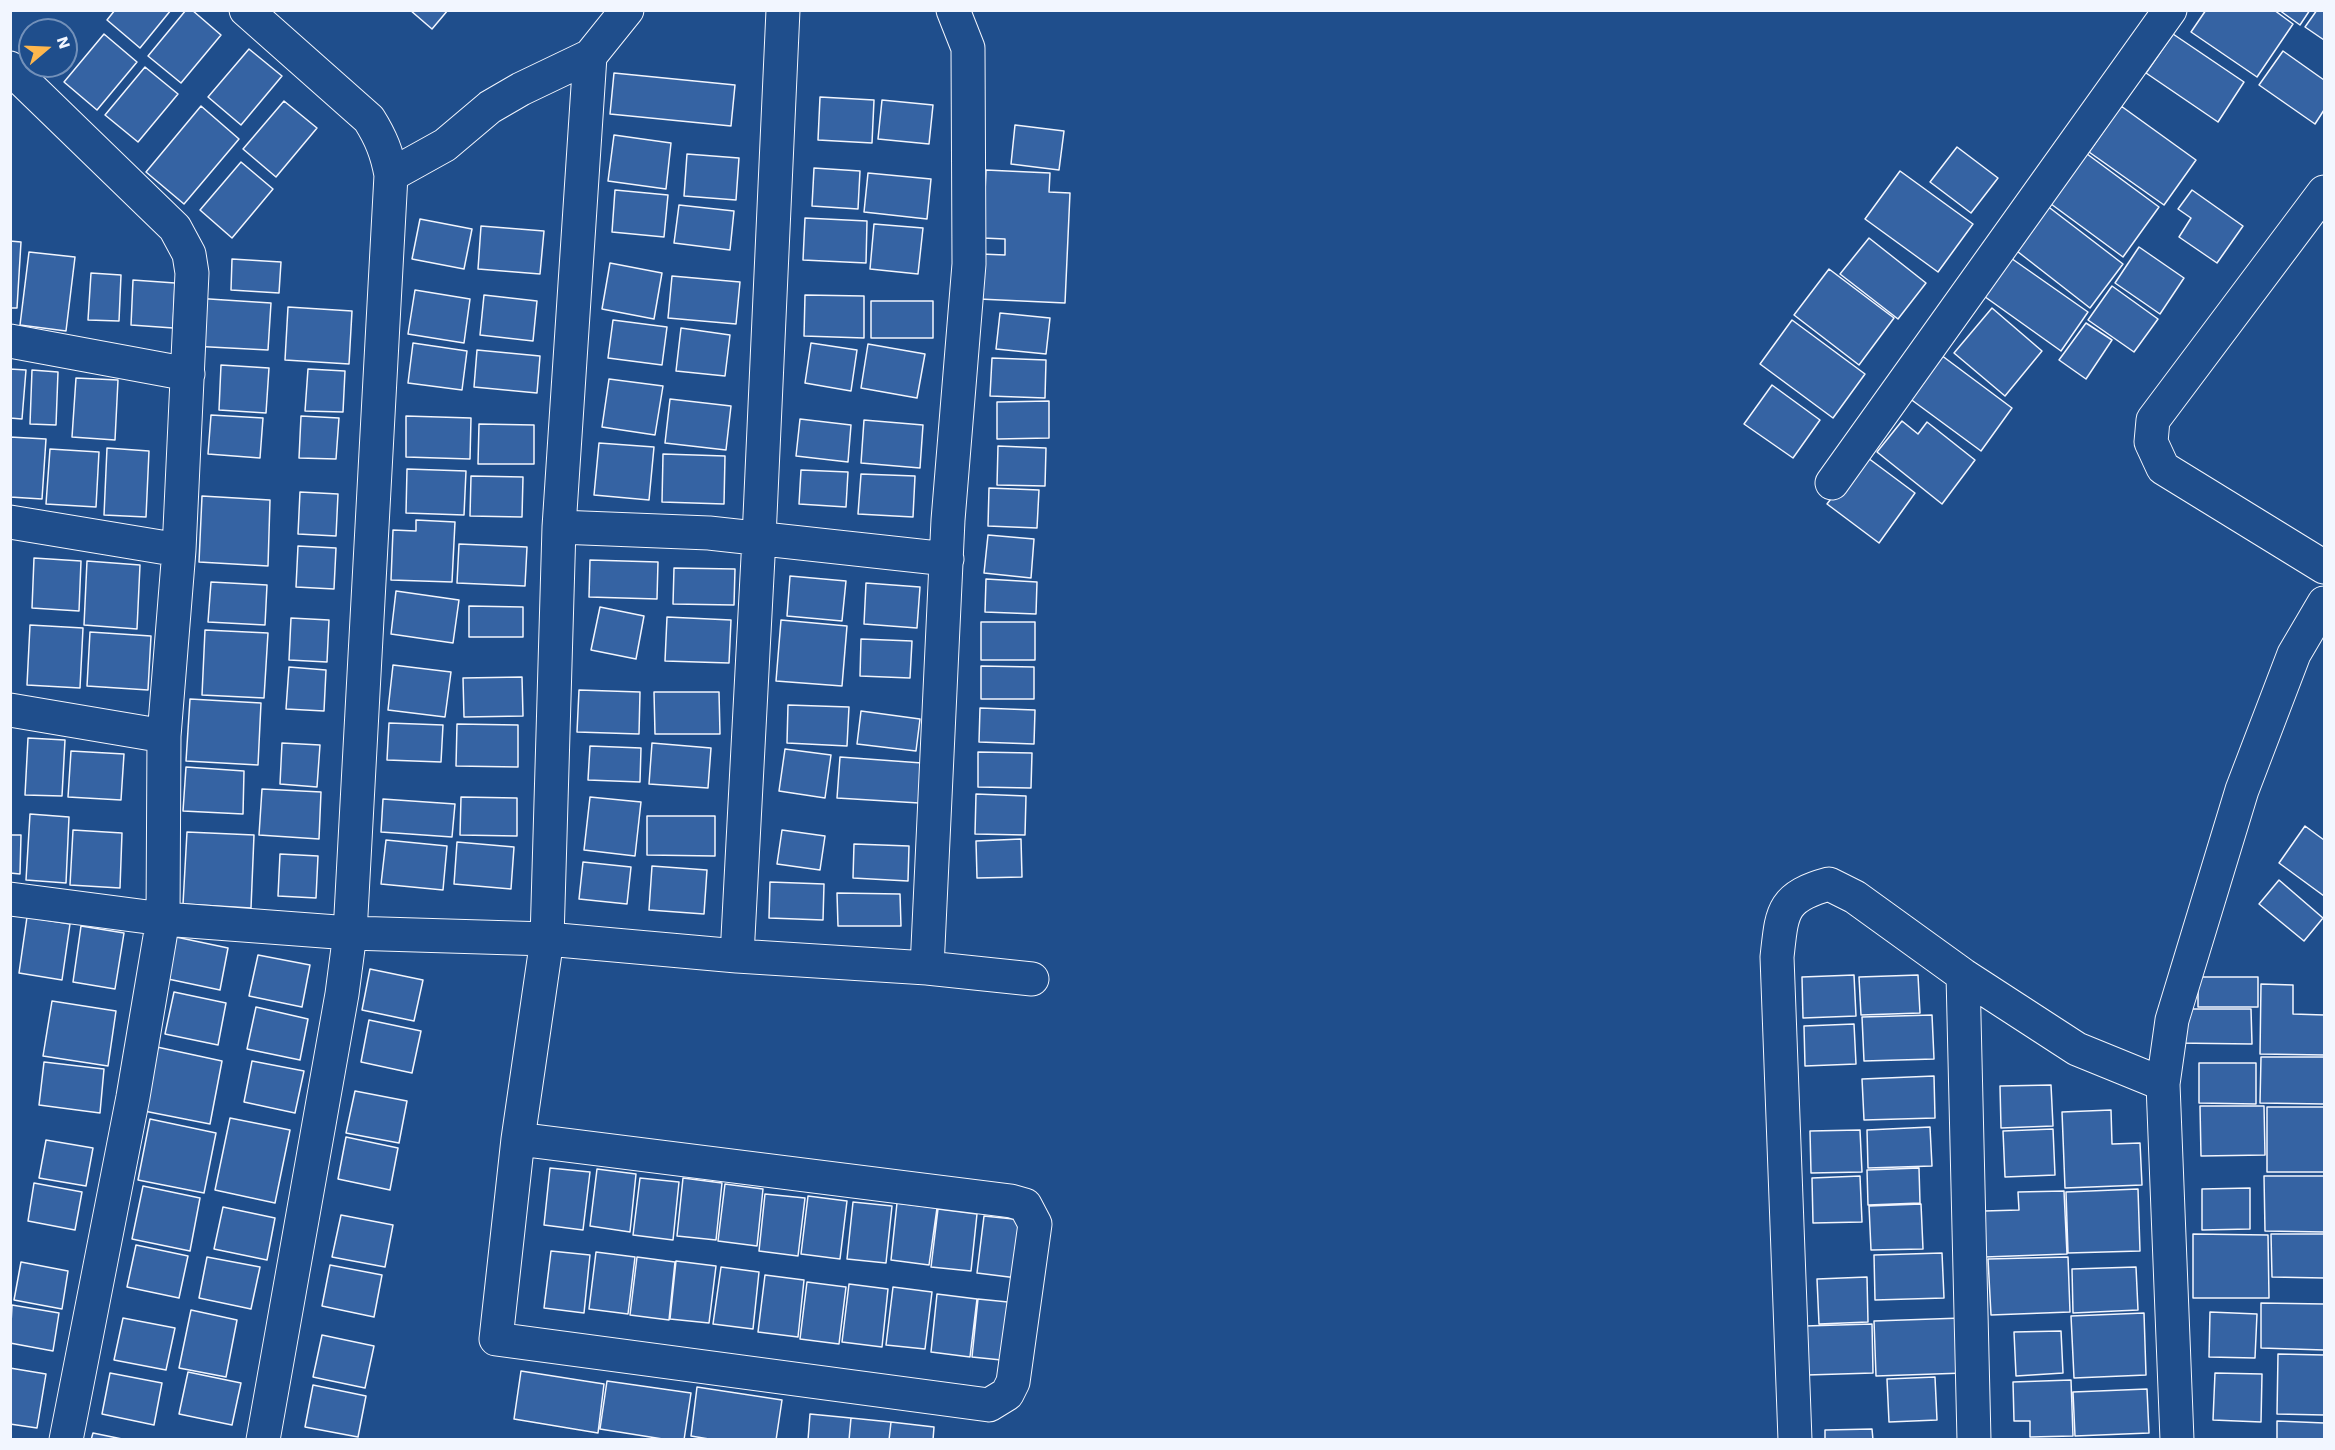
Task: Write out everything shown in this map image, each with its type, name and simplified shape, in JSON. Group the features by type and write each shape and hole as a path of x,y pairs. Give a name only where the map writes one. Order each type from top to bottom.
{"street":[{"path":"246,10 369,119 387,151 391,175 350,933 342,994 263,1440"},
{"path":"391,175 446,145 490,107 521,89 590,56 627,10"},
{"path":"737,956 783,10"},
{"path":"927,968 948,520 969,264 968,48 953,10"},
{"path":"1832,483 2170,10"},
{"path":"518,1139 1011,1201 1024,1205 1035,1224 1014,1382 1007,1394 989,1405 496,1339 518,1139 548,939 559,527 590,56"},
{"path":"10,68 175,228 189,254 192,273 179,550 164,736 163,919 131,1109 66,1440"},
{"path":"2325,192 2153,420 2151,442 2163,468 2325,567"},
{"path":"10,341 188,374"},
{"path":"10,522 179,550"},
{"path":"559,527 710,533 947,559"},
{"path":"2177,1440 2163,1084 2172,1020 2242,790 2294,654 2325,603"},
{"path":"10,710 164,736"},
{"path":"1795,1440 1777,957 1781,920 1791,900 1809,889 1829,884 1855,897 1963,975 2078,1049 2163,1084"},
{"path":"10,899 163,919 350,933 548,939 737,956 927,968 1032,979"},
{"path":"1963,975 1974,1440"}],"building":[{"path":"115,10 171,10 140,48 107,20"},
{"path":"186,10 192,10 221,35 181,83 148,56"},
{"path":"410,10 448,10 432,29"},
{"path":"2206,10 2274,10 2293,24 2257,77 2191,32"},
{"path":"2279,10 2310,10 2300,25"},
{"path":"2317,10 2324,10 2324,40 2305,27"},
{"path":"104,34 137,62 97,110 64,82 67,78 78,78 78,65"},
{"path":"2173,34 2244,82 2218,122 2146,73"},
{"path":"249,49 282,76 241,125 208,97"},
{"path":"2283,51 2324,80 2324,110 2315,124 2259,85"},
{"path":"145,67 178,94 138,142 105,115"},
{"path":"614,73 735,85 731,126 610,114"},
{"path":"820,97 874,100 872,143 818,140"},
{"path":"882,100 933,105 929,144 878,139"},
{"path":"284,101 317,128 276,177 243,149"},
{"path":"201,106 239,139 184,204 146,172"},
{"path":"2121,106 2196,160 2164,205 2089,152"},
{"path":"1015,125 1064,131 1059,170 1011,164"},
{"path":"614,135 671,143 666,189 608,181"},
{"path":"1957,147 1998,178 1971,213 1930,182"},
{"path":"2083,151 2159,207 2123,257 2047,201"},
{"path":"687,154 739,158 736,200 684,196"},
{"path":"241,162 273,189 232,238 200,210"},
{"path":"814,168 860,171 858,209 812,206"},
{"path":"986,170 1050,173 1049,192 1070,193 1065,303 979,299 981,254 1005,255 1005,239 983,238"},
{"path":"1900,171 1973,224 1938,272 1865,219"},
{"path":"868,173 931,179 927,219 864,212"},
{"path":"615,190 668,195 664,237 612,232"},
{"path":"2192,190 2243,226 2217,263 2179,237 2191,218 2178,209"},
{"path":"679,205 734,211 730,250 674,243"},
{"path":"2046,205 2123,264 2090,308 2013,248"},
{"path":"805,218 867,221 866,263 803,260"},
{"path":"420,219 472,229 464,269 412,259"},
{"path":"874,224 923,228 918,274 870,269"},
{"path":"481,226 544,231 540,274 478,269"},
{"path":"1869,238 1926,283 1898,319 1840,274"},
{"path":"10,241 21,242 17,308 10,308"},
{"path":"2139,247 2184,278 2160,314 2115,283"},
{"path":"29,252 75,257 66,331 20,325"},
{"path":"2008,256 2088,312 2061,351 1981,294"},
{"path":"232,259 281,262 279,293 231,290"},
{"path":"610,263 662,273 654,319 602,309"},
{"path":"1829,269 1894,318 1859,365 1794,315"},
{"path":"91,273 121,275 119,321 88,320"},
{"path":"672,276 740,282 736,324 668,318"},
{"path":"133,280 175,283 173,328 131,325"},
{"path":"2112,286 2158,319 2134,352 2088,320"},
{"path":"415,290 470,299 464,343 408,334"},
{"path":"484,295 537,301 533,341 480,335"},
{"path":"805,295 864,296 864,338 804,336"},
{"path":"194,298 271,303 268,350 191,346"},
{"path":"871,301 933,301 933,338 871,338"},
{"path":"288,307 352,311 349,364 285,360"},
{"path":"1992,308 2042,351 2005,396 1954,353"},
{"path":"1000,313 1050,318 1046,354 996,349"},
{"path":"613,320 667,327 662,365 608,358"},
{"path":"1792,320 1865,374 1833,418 1760,364"},
{"path":"2086,323 2112,340 2086,379 2059,360"},
{"path":"681,328 730,335 725,376 676,371"},
{"path":"413,343 467,351 462,390 408,383"},
{"path":"811,343 857,350 851,391 805,383"},
{"path":"868,344 925,354 917,398 861,388"},
{"path":"477,350 540,356 537,393 474,387"},
{"path":"1941,355 2012,408 1981,451 1909,398"},
{"path":"992,358 1046,360 1045,398 990,396"},
{"path":"221,365 269,368 266,413 219,410"},
{"path":"10,369 26,370 22,419 10,418"},
{"path":"308,369 345,371 343,412 305,411"},
{"path":"32,370 58,372 56,425 30,424"},
{"path":"76,378 118,380 115,440 72,437"},
{"path":"609,379 663,386 655,435 602,427"},
{"path":"1772,385 1820,420 1793,458 1744,424"},
{"path":"670,399 731,406 726,450 665,443"},
{"path":"1049,401 1049,438 997,439 997,402"},
{"path":"211,415 263,418 260,458 208,454"},
{"path":"301,416 339,418 336,459 299,458"},
{"path":"406,416 471,418 470,459 406,457"},
{"path":"800,419 851,425 848,462 796,456"},
{"path":"864,420 923,425 920,468 861,463"},
{"path":"1902,421 1918,434 1927,422 1975,460 1942,504 1877,452"},
{"path":"479,424 534,425 534,464 478,464"},
{"path":"10,437 46,439 42,499 10,497"},
{"path":"599,443 654,447 649,500 594,495"},
{"path":"998,446 1046,448 1045,486 997,485"},
{"path":"107,448 149,451 146,517 104,515"},
{"path":"50,449 99,452 96,507 46,504"},
{"path":"663,454 725,456 724,504 662,502"},
{"path":"1864,455 1915,493 1879,543 1827,504"},
{"path":"407,469 466,471 464,515 406,513"},
{"path":"801,470 848,472 846,507 799,504"},
{"path":"861,474 915,476 913,517 858,514"},
{"path":"471,476 523,477 522,517 470,516"},
{"path":"989,488 1039,490 1037,528 988,526"},
{"path":"300,492 338,494 336,536 298,534"},
{"path":"202,496 270,500 268,566 199,562"},
{"path":"416,520 455,522 452,582 391,580 393,530 416,531"},
{"path":"988,535 1034,539 1031,578 984,573"},
{"path":"459,544 527,547 525,586 457,583"},
{"path":"298,546 336,548 334,589 296,587"},
{"path":"34,558 81,561 79,611 32,608"},
{"path":"590,560 658,562 657,599 589,597"},
{"path":"87,561 140,565 137,629 84,625"},
{"path":"674,568 735,569 734,605 673,604"},
{"path":"790,576 846,581 842,621 787,616"},
{"path":"986,579 1037,582 1036,614 985,612"},
{"path":"211,582 267,585 265,625 208,622"},
{"path":"866,583 920,587 917,628 864,624"},
{"path":"396,591 459,600 453,643 391,634"},
{"path":"469,606 523,607 523,637 469,637"},
{"path":"600,607 644,616 636,659 591,650"},
{"path":"667,617 731,620 729,663 665,661"},
{"path":"291,618 329,620 327,662 289,660"},
{"path":"781,620 847,626 842,686 776,681"},
{"path":"981,622 1035,622 1035,660 981,660"},
{"path":"30,625 83,628 80,688 27,685"},
{"path":"205,630 268,633 264,698 202,695"},
{"path":"90,632 151,636 148,690 87,686"},
{"path":"861,639 912,641 910,678 860,676"},
{"path":"393,665 451,672 445,717 388,710"},
{"path":"981,666 1034,667 1034,699 981,699"},
{"path":"289,667 326,670 324,711 286,709"},
{"path":"522,677 523,716 464,717 463,678"},
{"path":"579,690 640,692 639,734 577,732"},
{"path":"654,692 719,692 720,734 655,734"},
{"path":"190,699 261,703 258,765 186,761"},
{"path":"788,705 849,707 847,746 787,743"},
{"path":"980,708 1035,710 1034,744 979,742"},
{"path":"861,711 920,719 916,751 857,744"},
{"path":"389,723 443,725 441,762 387,760"},
{"path":"457,724 518,725 518,767 456,766"},
{"path":"28,738 65,740 62,796 25,795"},
{"path":"282,743 320,745 317,787 280,784"},
{"path":"652,743 711,748 708,788 649,784"},
{"path":"590,746 641,748 640,782 588,780"},
{"path":"785,749 831,755 825,798 779,791"},
{"path":"71,751 124,754 121,800 68,797"},
{"path":"978,752 1032,753 1031,788 978,787"},
{"path":"840,757 922,763 919,803 837,798"},
{"path":"186,767 244,771 243,814 183,811"},
{"path":"262,789 321,792 319,839 259,835"},
{"path":"976,794 1026,796 1025,835 975,834"},
{"path":"461,797 517,798 517,836 460,835"},
{"path":"590,797 641,802 635,856 584,850"},
{"path":"383,799 455,804 452,837 381,832"},
{"path":"30,814 69,817 66,883 26,880"},
{"path":"647,816 715,816 715,856 647,855"},
{"path":"2305,826 2324,840 2324,896 2279,863"},
{"path":"73,830 122,833 120,888 70,885"},
{"path":"782,830 825,836 820,870 777,864"},
{"path":"187,832 254,835 251,908 183,904"},
{"path":"10,835 21,835 20,874 10,873"},
{"path":"1021,839 1022,877 977,878 976,841"},
{"path":"386,840 447,846 443,890 381,884"},
{"path":"457,842 514,847 511,889 454,884"},
{"path":"854,844 909,846 908,881 853,878"},
{"path":"280,854 318,856 316,898 278,896"},
{"path":"583,862 631,867 627,904 579,899"},
{"path":"652,866 707,870 704,914 649,910"},
{"path":"2279,880 2323,918 2304,941 2259,904"},
{"path":"770,882 824,884 823,920 769,918"},
{"path":"837,893 900,894 901,926 838,926"},
{"path":"27,917 70,924 62,980 19,973"},
{"path":"81,926 124,933 115,989 73,982"},
{"path":"176,937 228,948 220,990 168,979"},
{"path":"258,955 310,965 302,1007 249,996"},
{"path":"370,969 423,980 414,1021 362,1010"},
{"path":"1854,975 1856,1016 1803,1018 1802,977"},
{"path":"1918,975 1920,1013 1861,1015 1859,977"},
{"path":"2198,977 2258,977 2258,1007 2198,1007"},
{"path":"2261,984 2293,985 2293,1014 2324,1015 2324,1055 2260,1054"},
{"path":"174,992 226,1003 218,1045 165,1034"},
{"path":"52,1001 116,1011 108,1066 43,1056"},
{"path":"256,1007 308,1019 300,1060 247,1049"},
{"path":"2176,1009 2251,1009 2252,1044 2176,1043"},
{"path":"1932,1015 1934,1059 1864,1061 1862,1017"},
{"path":"369,1020 421,1031 412,1073 361,1062"},
{"path":"1854,1024 1856,1064 1805,1066 1804,1026"},
{"path":"157,1047 222,1061 210,1124 144,1111"},
{"path":"2261,1057 2324,1057 2324,1104 2260,1103"},
{"path":"252,1061 304,1071 295,1113 244,1102"},
{"path":"44,1062 104,1069 100,1113 39,1105"},
{"path":"2199,1063 2256,1063 2256,1104 2199,1103"},
{"path":"1934,1076 1935,1118 1864,1120 1862,1079"},
{"path":"2051,1085 2053,1126 2001,1128 2000,1086"},
{"path":"355,1091 407,1101 399,1143 346,1133"},
{"path":"2200,1106 2264,1106 2265,1155 2201,1156"},
{"path":"2267,1107 2324,1107 2324,1172 2267,1172"},
{"path":"2111,1110 2112,1144 2140,1143 2142,1185 2065,1188 2062,1112"},
{"path":"230,1118 290,1130 275,1203 215,1190"},
{"path":"150,1119 216,1133 204,1193 138,1180"},
{"path":"1930,1127 1932,1166 1868,1168 1867,1130"},
{"path":"2053,1129 2055,1175 2005,1177 2003,1131"},
{"path":"1860,1130 1862,1172 1811,1173 1810,1131"},
{"path":"346,1137 398,1148 390,1190 338,1179"},
{"path":"46,1140 93,1148 86,1186 39,1178"},
{"path":"550,1168 590,1172 583,1230 544,1225"},
{"path":"1919,1168 1920,1203 1868,1205 1867,1170"},
{"path":"597,1169 636,1174 630,1232 590,1226"},
{"path":"1860,1176 1862,1222 1813,1223 1812,1178"},
{"path":"2264,1176 2324,1176 2324,1232 2265,1231"},
{"path":"640,1178 679,1182 673,1240 633,1235"},
{"path":"683,1178 722,1183 716,1240 677,1236"},
{"path":"34,1183 82,1192 75,1230 28,1221"},
{"path":"725,1184 763,1189 757,1246 718,1241"},
{"path":"143,1186 200,1198 190,1251 132,1239"},
{"path":"2250,1188 2250,1229 2202,1230 2202,1189"},
{"path":"2138,1189 2140,1251 2068,1253 2066,1192"},
{"path":"2064,1191 2067,1254 1985,1257 1984,1211 2019,1210 2018,1192"},
{"path":"765,1194 805,1198 798,1256 759,1251"},
{"path":"808,1196 847,1201 840,1259 801,1254"},
{"path":"853,1202 892,1206 886,1263 847,1259"},
{"path":"897,1203 937,1208 929,1265 891,1260"},
{"path":"1921,1204 1923,1249 1871,1250 1869,1206"},
{"path":"223,1207 275,1218 267,1260 214,1249"},
{"path":"938,1209 977,1214 971,1271 931,1267"},
{"path":"341,1215 393,1225 385,1267 332,1257"},
{"path":"984,1216 1023,1220 1017,1278 977,1273"},
{"path":"2193,1234 2268,1235 2269,1298 2193,1298"},
{"path":"2271,1234 2324,1234 2324,1278 2272,1277"},
{"path":"136,1245 188,1256 179,1298 127,1287"},
{"path":"551,1251 590,1255 584,1313 544,1308"},
{"path":"596,1252 635,1257 628,1314 589,1309"},
{"path":"1942,1253 1944,1298 1875,1300 1874,1255"},
{"path":"207,1257 260,1267 251,1309 199,1298"},
{"path":"637,1257 675,1262 669,1320 630,1315"},
{"path":"2068,1257 2070,1312 1991,1315 1988,1259"},
{"path":"676,1261 716,1266 709,1323 670,1319"},
{"path":"21,1262 68,1271 62,1309 14,1300"},
{"path":"330,1265 382,1275 374,1317 322,1306"},
{"path":"721,1267 759,1272 753,1329 713,1324"},
{"path":"2136,1267 2138,1310 2073,1313 2072,1269"},
{"path":"765,1275 804,1280 798,1337 758,1332"},
{"path":"1867,1277 1868,1322 1819,1324 1817,1279"},
{"path":"807,1282 846,1287 839,1344 800,1339"},
{"path":"849,1284 888,1289 882,1347 842,1342"},
{"path":"893,1287 932,1292 925,1349 886,1345"},
{"path":"937,1294 977,1299 970,1357 931,1352"},
{"path":"978,1299 1018,1303 1011,1361 972,1357"},
{"path":"2261,1303 2324,1304 2324,1350 2261,1348"},
{"path":"12,1305 59,1313 53,1351 10,1343"},
{"path":"191,1310 237,1320 226,1377 179,1368"},
{"path":"2210,1312 2257,1314 2255,1358 2209,1357"},
{"path":"2144,1313 2146,1375 2074,1378 2071,1316"},
{"path":"123,1318 175,1328 166,1370 114,1360"},
{"path":"1962,1318 1964,1373 1876,1376 1874,1321"},
{"path":"1872,1324 1873,1373 1807,1375 1805,1326"},
{"path":"2061,1331 2063,1373 2016,1376 2014,1332"},
{"path":"322,1335 374,1346 365,1388 313,1377"},
{"path":"2278,1354 2324,1355 2324,1415 2277,1414"},
{"path":"10,1368 46,1374 37,1428 10,1424"},
{"path":"521,1371 604,1384 598,1433 514,1419"},
{"path":"188,1372 241,1383 232,1425 179,1414"},
{"path":"110,1373 162,1383 154,1425 102,1414"},
{"path":"2215,1373 2262,1374 2261,1422 2213,1420"},
{"path":"1935,1377 1937,1420 1889,1422 1887,1379"},
{"path":"2071,1380 2073,1436 2030,1437 2030,1421 2014,1421 2013,1382"},
{"path":"607,1381 691,1393 684,1440 669,1440 600,1429"},
{"path":"313,1385 366,1396 358,1437 305,1427"},
{"path":"697,1387 782,1400 776,1440 715,1440 691,1436"},
{"path":"2147,1389 2149,1433 2075,1436 2073,1392"},
{"path":"810,1414 851,1418 849,1440 808,1440"},
{"path":"851,1418 891,1422 889,1440 849,1440"},
{"path":"2277,1421 2324,1423 2324,1440 2277,1440"},
{"path":"891,1422 934,1427 933,1440 889,1440"},
{"path":"1872,1429 1873,1440 1825,1440 1825,1430"},
{"path":"93,1433 127,1440 91,1440"}]}
